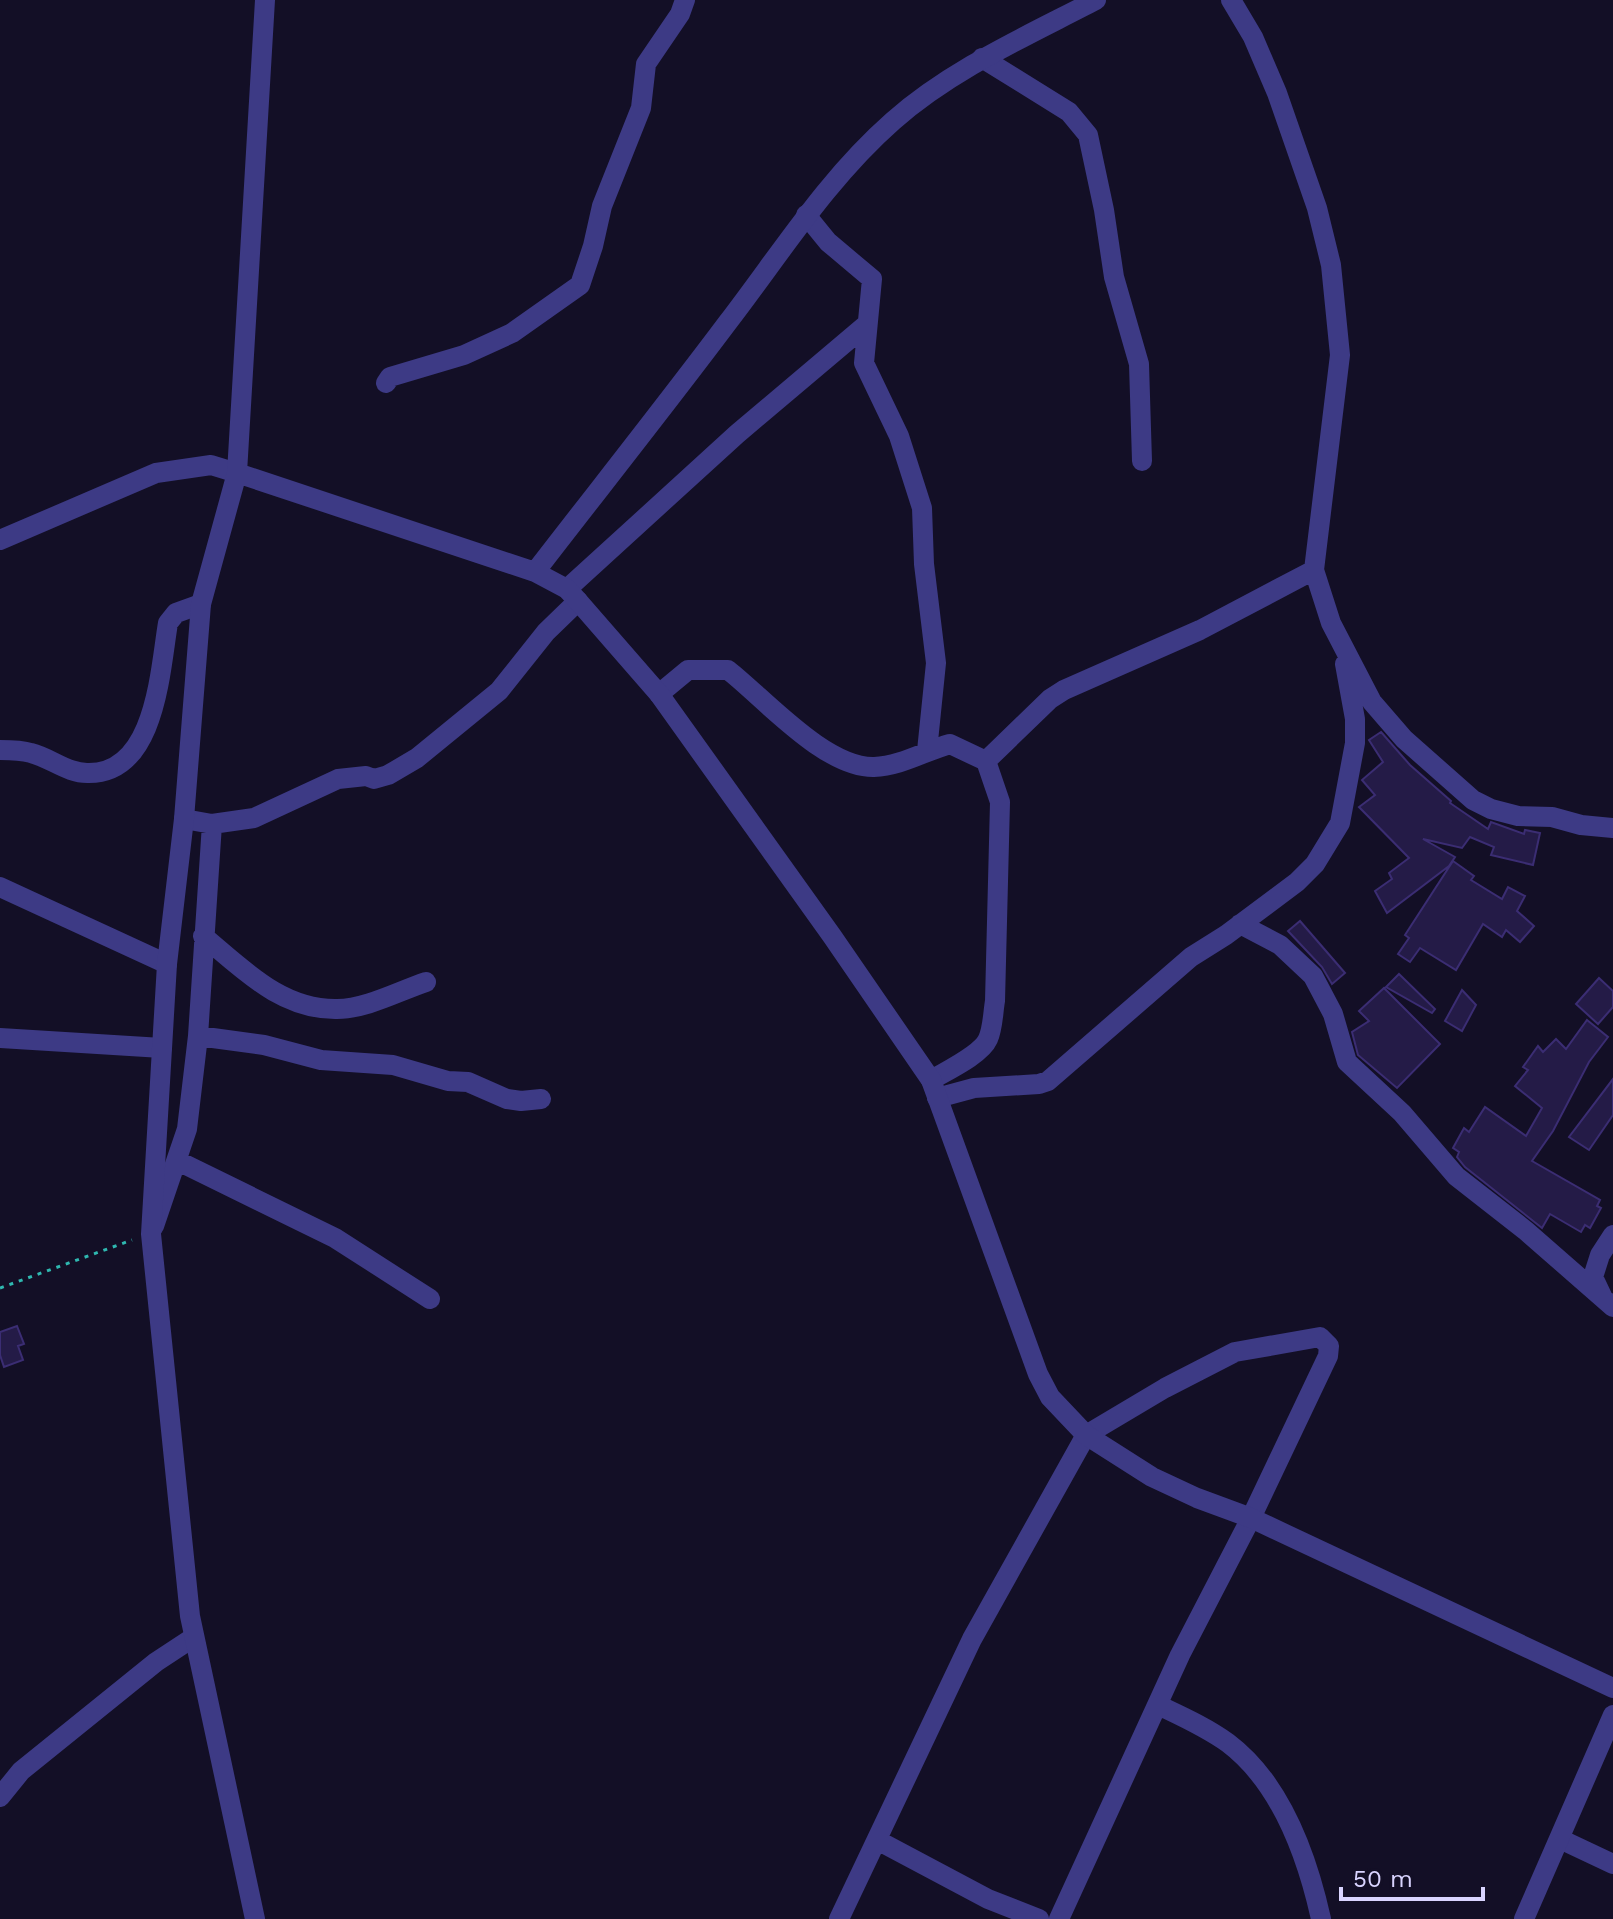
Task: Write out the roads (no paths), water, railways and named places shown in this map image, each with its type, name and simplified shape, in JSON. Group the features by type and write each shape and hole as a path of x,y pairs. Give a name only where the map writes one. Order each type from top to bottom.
{"street":[{"path":"255,1919 194,1637 151,1234 167,964 184,819 201,604 237,473 265,0"},
{"path":"386,383 390,377 464,355 512,333 580,285 602,206 641,108 646,64 680,14 685,0"},
{"path":"535,572 724,329 806,215 848,165 895,120 982,58 1096,0"},
{"path":"1231,0 1253,37 1277,93 1317,208 1335,292 1340,355 1314,570 1331,623 1372,702 1404,739 1473,800 1491,809 1518,816 1552,817 1581,825 1613,828"},
{"path":"982,58 1069,112 1088,135 1114,277 1139,364 1142,461"},
{"path":"806,215 828,242 872,279 864,363 899,436 922,508 924,564 936,663 927,751"},
{"path":"184,819 212,824 254,818 338,779 366,776 374,779 417,758 499,691 573,595 737,434 866,325"},
{"path":"0,540 156,473 211,465 535,572 573,595 659,694 815,911 934,1089 1038,1374 1050,1397 1086,1435 1171,1486 1251,1518 1613,1688"},
{"path":"986,761 1050,699 1064,690 1200,630 1314,570"},
{"path":"0,750 30,753 72,771 91,774 110,768 132,755 150,723 168,623 176,613 201,604"},
{"path":"934,1089 1048,1081 1191,957 1240,924 1315,864 1340,823 1355,743 1355,719 1344,647"},
{"path":"659,694 688,670 728,670 810,740 841,758 872,767 906,761 950,744 986,761 1000,802 993,1012 987,1040 934,1089"},
{"path":"151,1234 187,1129 198,1036 212,824"},
{"path":"0,887 167,964"},
{"path":"1240,924 1280,945 1313,976 1333,1014 1347,1062 1402,1113 1456,1176 1525,1230 1608,1303"},
{"path":"203,936 269,991 313,1007 339,1009 364,1004 426,982"},
{"path":"198,1036 264,1045 321,1060 393,1065 448,1081 468,1082 507,1099 541,1099"},
{"path":"0,1038 162,1048"},
{"path":"178,1161 335,1238 430,1299"},
{"path":"1608,1303 1593,1277 1600,1255 1613,1235"},
{"path":"839,1919 972,1639 1086,1435 1190,1374 1235,1352 1314,1337 1324,1340 1329,1346 1328,1356 1158,1705 1059,1919"},
{"path":"0,1797 21,1771 156,1662 194,1637"},
{"path":"1158,1705 1210,1730 1246,1758 1263,1779 1290,1826 1307,1869 1321,1919"},
{"path":"1524,1919 1613,1715"},
{"path":"1560,1839 1613,1864"},
{"path":"877,1840 988,1899 1039,1919"}]}
